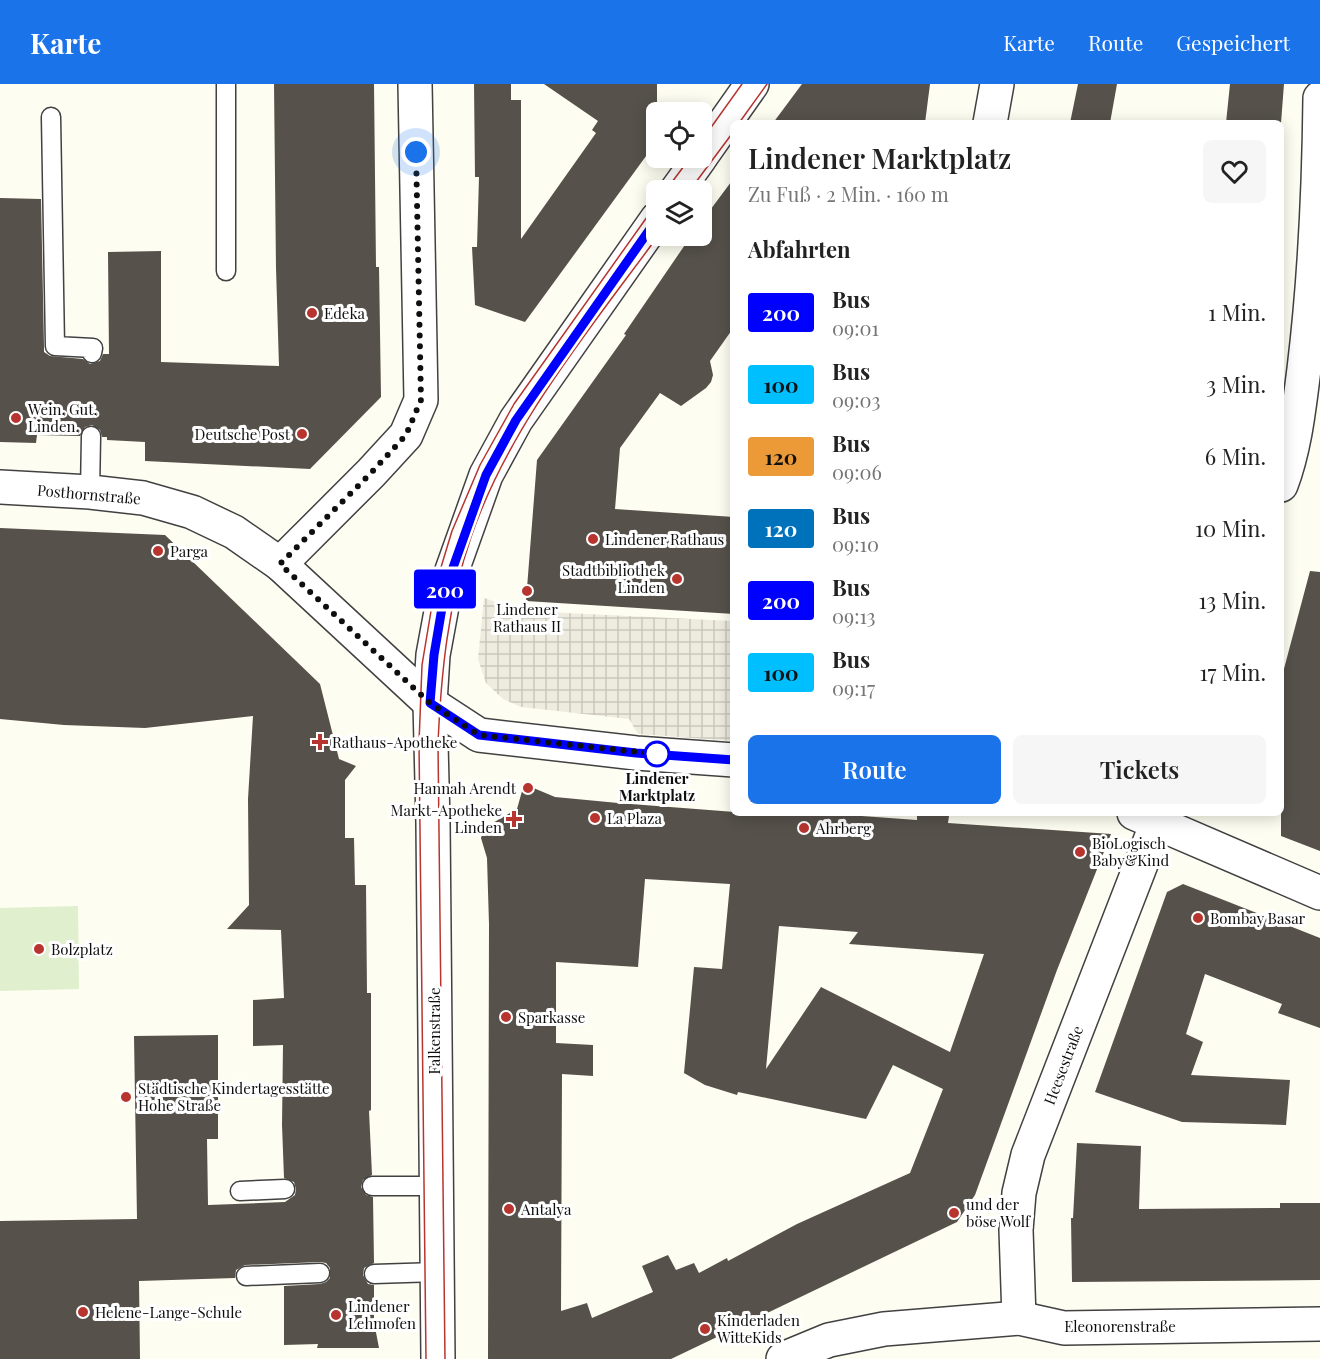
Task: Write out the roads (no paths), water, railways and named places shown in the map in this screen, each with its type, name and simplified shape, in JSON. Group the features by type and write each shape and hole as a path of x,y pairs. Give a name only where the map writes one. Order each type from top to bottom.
{"street":[{"path":"280,564 406,435 421,400 415,84"},
{"path":"712,140 752,84"},
{"path":"991,120 997,84"},
{"path":"1284,460 1286,444 1296,430 1307,339 1318,222 1320,98"},
{"name":"Falkenstraße","path":"438,1359 434,835 430,703 434,655 445,590 486,475 516,420 646,235"},
{"name":"Posthornstraße","path":"0,487 90,492 143,498 192,512 234,532 280,564 430,703"},
{"path":"430,703 479,735 636,753 730,760"},
{"path":"1146,818 1320,892"},
{"name":"Heesestraße","path":"1019,1318 1016,1230 1019,1193 1028,1155 1146,818"},
{"name":"Eleonorenstraße","path":"783,1359 829,1340 884,1329 1019,1318 1064,1328 1320,1324"}],"lane":[{"path":"225,84 226,271"},
{"path":"51,117 55,346 93,348 92,353"},
{"path":"90,492 92,436"},
{"path":"372,1186 436,1186"},
{"path":"240,1191 285,1189"},
{"path":"374,1274 437,1272"},
{"path":"246,1276 321,1273"}],"tram line":[{"path":"712,126 742,84"},
{"path":"741,120 767,84"},
{"path":"697,180 730,136"},
{"path":"674,180 682,168"},
{"path":"426,1359 419,743 422,665 435,587 452,531 480,465 514,404 646,218"},
{"path":"445,1359 438,744 441,691 451,613 471,537 487,496 507,456 553,380 651,246"}],"place":[{"name":"Edeka","path":"312,313"},
{"name":"Wein. Gut. Linden.","path":"16,418"},
{"name":"Deutsche Post","path":"302,434"},
{"name":"Lindener Rathaus","path":"593,539"},
{"name":"Parga","path":"158,551"},
{"name":"Stadtbibliothek Linden","path":"677,579"},
{"name":"Lindener Rathaus II","path":"527,591"},
{"name":"Rathaus-Apotheke","path":"320,742"},
{"name":"Lindener Marktplatz","path":"657,754"},
{"name":"Hannah Arendt","path":"528,788"},
{"name":"La Plaza","path":"595,818"},
{"name":"Markt-Apotheke Linden","path":"514,819"},
{"name":"Ahrberg","path":"804,828"},
{"name":"BioLogisch Baby&Kind","path":"1080,852"},
{"name":"Bombay Basar","path":"1198,918"},
{"name":"Bolzplatz","path":"39,949"},
{"name":"Sparkasse","path":"506,1017"},
{"name":"Städtische Kindertagesstätte Hohe Straße","path":"126,1097"},
{"name":"Antalya","path":"509,1209"},
{"name":"und der böse Wolf","path":"954,1213"},
{"name":"Helene-Lange-Schule","path":"83,1312"},
{"name":"Lindener Lehmofen","path":"336,1315"},
{"name":"Kinderladen WitteKids","path":"705,1329"}]}
